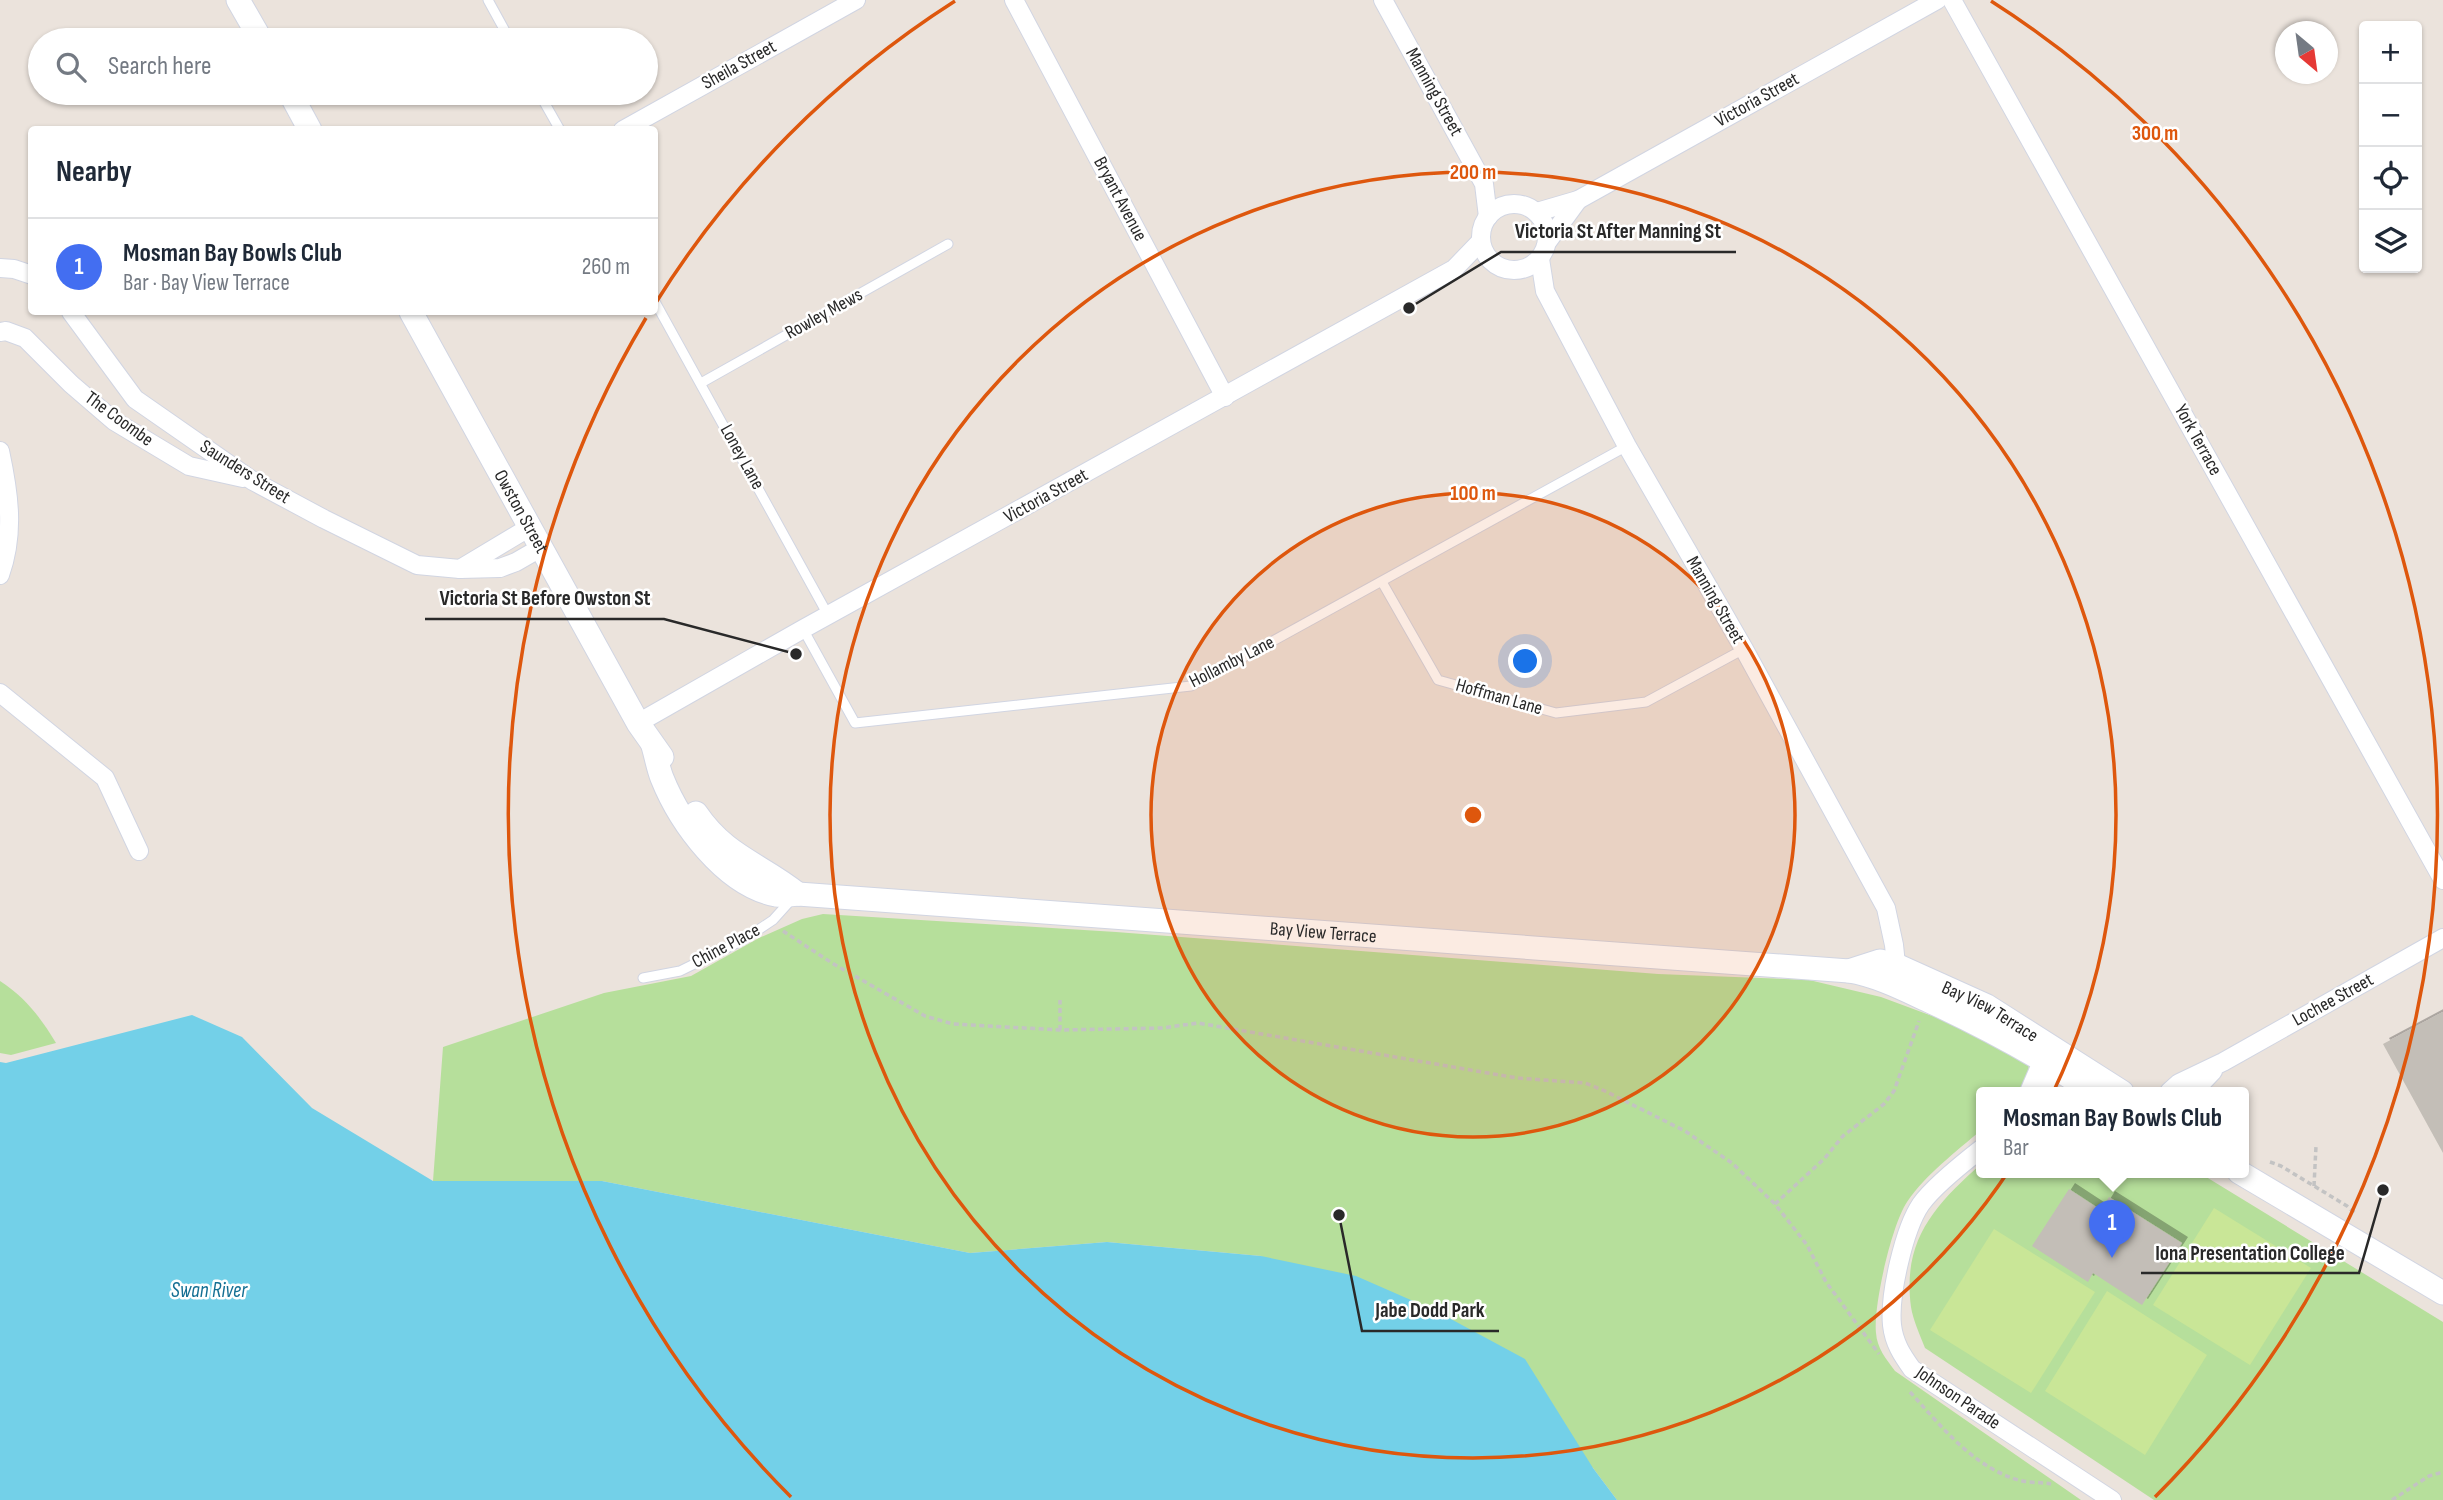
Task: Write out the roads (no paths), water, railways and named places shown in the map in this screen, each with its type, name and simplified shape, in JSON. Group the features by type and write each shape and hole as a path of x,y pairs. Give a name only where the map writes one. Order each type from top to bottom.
{"street":[{"path":"239,0 254,28"},
{"name":"Sheila Street","path":"630,126 856,0"},
{"name":"Bryant Avenue","path":"1014,0 1225,397"},
{"name":"Manning Street","path":"1383,0 1484,184 1488,217"},
{"name":"Victoria Street","path":"1537,212 1578,200 1937,0"},
{"name":"York Terrace","path":"1952,0 2443,880"},
{"path":"296,105 308,126"},
{"name":"Manning Street","path":"1484,184 1516,204"},
{"name":"Victoria Street","path":"1548,240 1578,200"},
{"path":"1512,271 1532,266 1540,259 1548,240 1543,220 1537,212 1516,204 1506,205 1488,217 1481,241 1487,257 1493,263 1545,291"},
{"name":"Victoria Street","path":"638,723 1454,269 1481,241"},
{"name":"Manning Street","path":"1540,259 1545,291 1627,446 1744,649 1886,908 1889,973"},
{"name":"Victoria Street","path":"1454,269 1493,263"},
{"path":"0,268 28,274"},
{"name":"Saunders Street","path":"73,315 135,399 253,481 324,519 417,565 460,569 500,568 542,547"},
{"name":"Owston Street","path":"413,315 653,746 661,776 682,820 702,847 735,864 781,880 798,894"},
{"name":"The Coombe","path":"0,332 6,331 24,338 114,421 189,466 253,481"},
{"path":"0,451 8,489 10,528 5,562 0,575"},
{"path":"460,569 530,527"},
{"path":"0,693 105,778 139,851"},
{"name":"Bay View Terrace","path":"798,894 1889,973 1987,1006 2087,1087"},
{"name":"Lochee Street","path":"2175,1087 2443,938"},
{"name":"Bay View Terrace","path":"1889,973 1927,1000 2112,1087"},
{"path":"2033,1087 2055,1059"},
{"path":"2043,1087 2055,1059"},
{"name":"Lochee Street","path":"2198,1087 2222,1062"},
{"name":"Johnson Parade","path":"1976,1154 1922,1203 1910,1225 1893,1296 1892,1324 1898,1349 1912,1369 2112,1500"},
{"path":"2249,1178 2443,1293"}],"lane":[{"path":"488,0 503,28"},
{"path":"546,105 558,126"},
{"name":"Rowley Mews","path":"701,383 948,244"},
{"name":"Loney Lane","path":"658,307 828,615"},
{"name":"Hollamby Lane","path":"803,629 855,723 1191,686 1627,446"},
{"name":"Hoffman Lane","path":"1382,582 1438,680 1556,713 1646,702 1744,649"},
{"name":"Chine Place","path":"643,978 680,971 743,940 773,920 798,894"}],"water":[{"name":"Swan River","path":"192,1015 242,1037 312,1108 433,1181 602,1181 970,1253 1107,1242 1261,1256 1356,1276 1436,1311 1525,1359 1593,1468 1617,1500 0,1500 0,1062 6,1063"}],"place":[{"name":"Victoria St After Manning St","path":"1409,308"},
{"name":"Victoria St Before Owston St","path":"796,654"},
{"name":"Iona Presentation College","path":"2383,1190"},
{"name":"Jabe Dodd Park","path":"1339,1215"},
{"name":"Mosman Bay Bowls Club","path":"2112,1258"}]}
